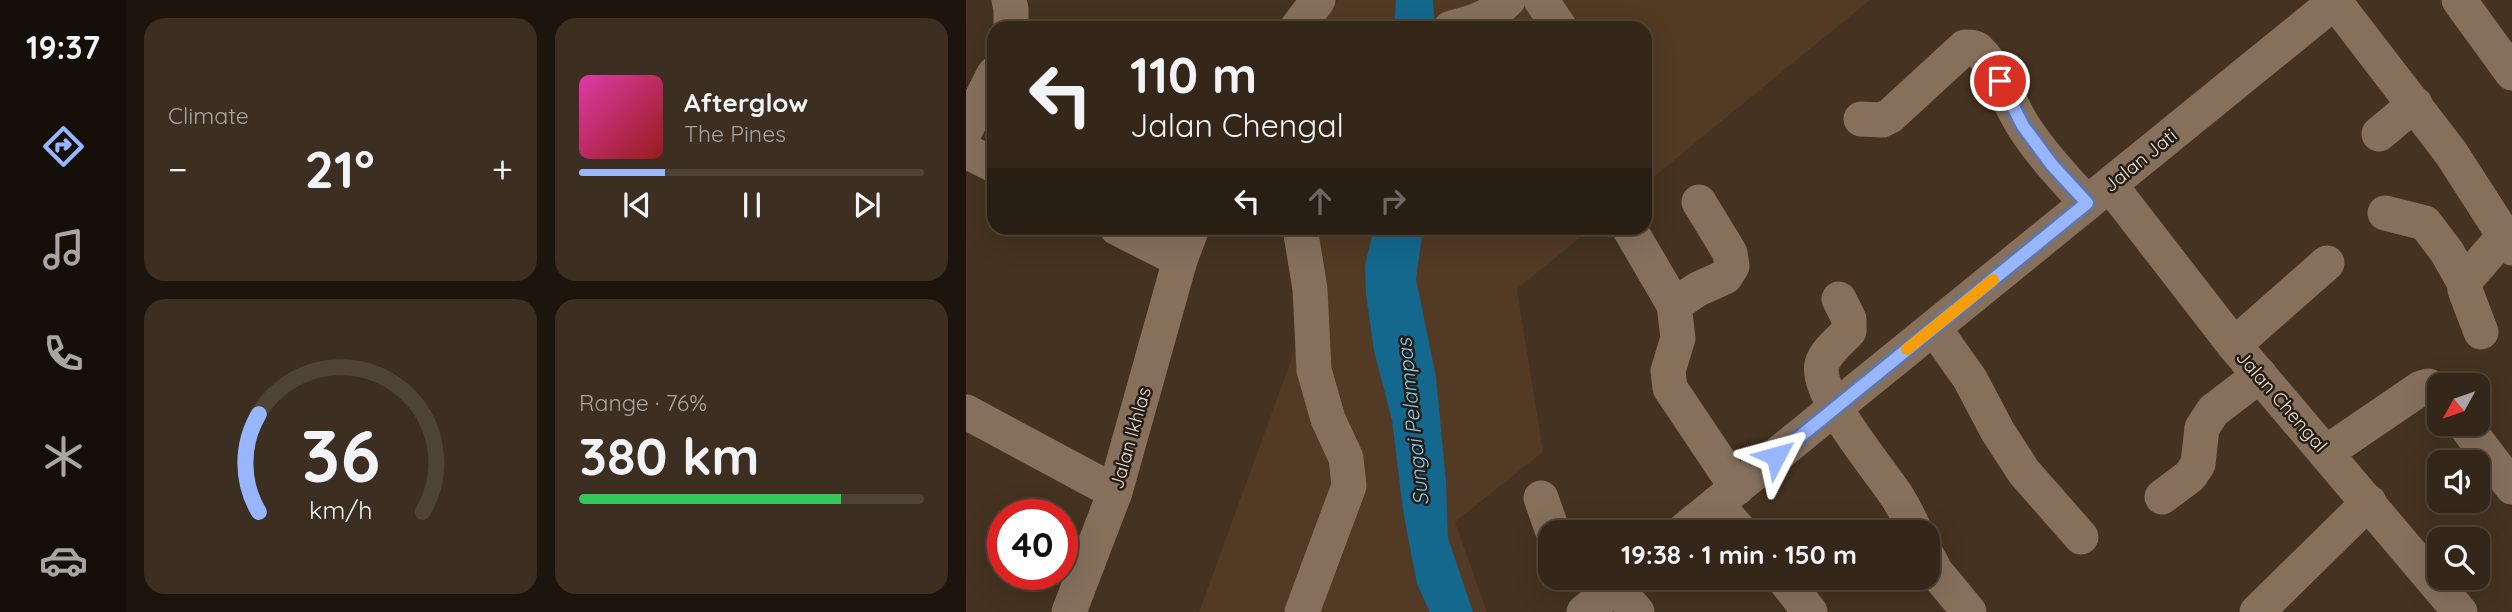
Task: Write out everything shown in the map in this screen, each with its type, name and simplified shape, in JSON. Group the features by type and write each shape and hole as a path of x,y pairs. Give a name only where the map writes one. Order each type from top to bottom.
{"street":[{"path":"1009,0 1011,21"},
{"path":"1302,21 1318,0"},
{"path":"1479,21 1498,10 1508,0"},
{"path":"1541,0 1555,21"},
{"path":"2459,0 2512,73"},
{"path":"2336,1 2451,153 2508,242 2464,282"},
{"name":"Jalan Jati","path":"1697,520 2336,1"},
{"name":"Jalan Chengal","path":"1861,119 1882,120 1890,117 1965,47 1973,47 1979,51 2000,81 2023,126 2052,165 2099,194 2260,375 2460,612"},
{"path":"987,89 967,130 987,156"},
{"path":"2379,134 2415,104"},
{"path":"1674,305 1698,289 1725,277 1732,266 1730,253 1699,202"},
{"path":"2385,213 2425,223 2447,251 2464,282 2481,332"},
{"name":"Jalan Ikhlas","path":"1069,612 1115,492 1186,244 1147,235"},
{"path":"1301,235 1310,289 1314,370 1328,419 1346,458 1349,486 1302,612"},
{"path":"1633,235 1674,305 1678,338 1668,371 1671,388 1736,520"},
{"path":"2234,345 2327,263"},
{"path":"1839,299 1849,319 1849,331 1828,352 1822,365 1822,375 1835,408 1899,499 1910,520"},
{"path":"1934,328 1970,379 1998,432 2024,472 2081,537"},
{"path":"2162,497 2198,464 2202,428 2213,411 2260,375"},
{"path":"2326,452 2427,386"},
{"path":"966,412 1115,492"},
{"path":"2474,436 2512,487"},
{"path":"1541,498 1549,520"},
{"path":"2257,612 2369,502"},
{"path":"1940,577 1969,612"},
{"path":"1584,612 1616,590"},
{"path":"1793,590 1810,612"}],"shaded area":[{"path":"1339,0 1870,0 1652,178 1652,21 1324,21"},
{"path":"1284,235 1583,235 1517,289 1543,452 1455,522 1487,612 1199,612 1300,336 1298,267"}],"water":[{"path":"1396,0 1433,0 1434,21 1394,21"},
{"name":"Sungai Pelampas","path":"1372,235 1422,235 1416,279 1436,377 1446,482 1448,538 1473,612 1430,612 1417,584 1403,510 1392,420 1374,351 1365,265"}],"slow traffic":[{"path":"1907,349 1993,280"}],"route":[{"path":"1776,456 2087,203 2052,165 2023,126 2000,81"}]}
